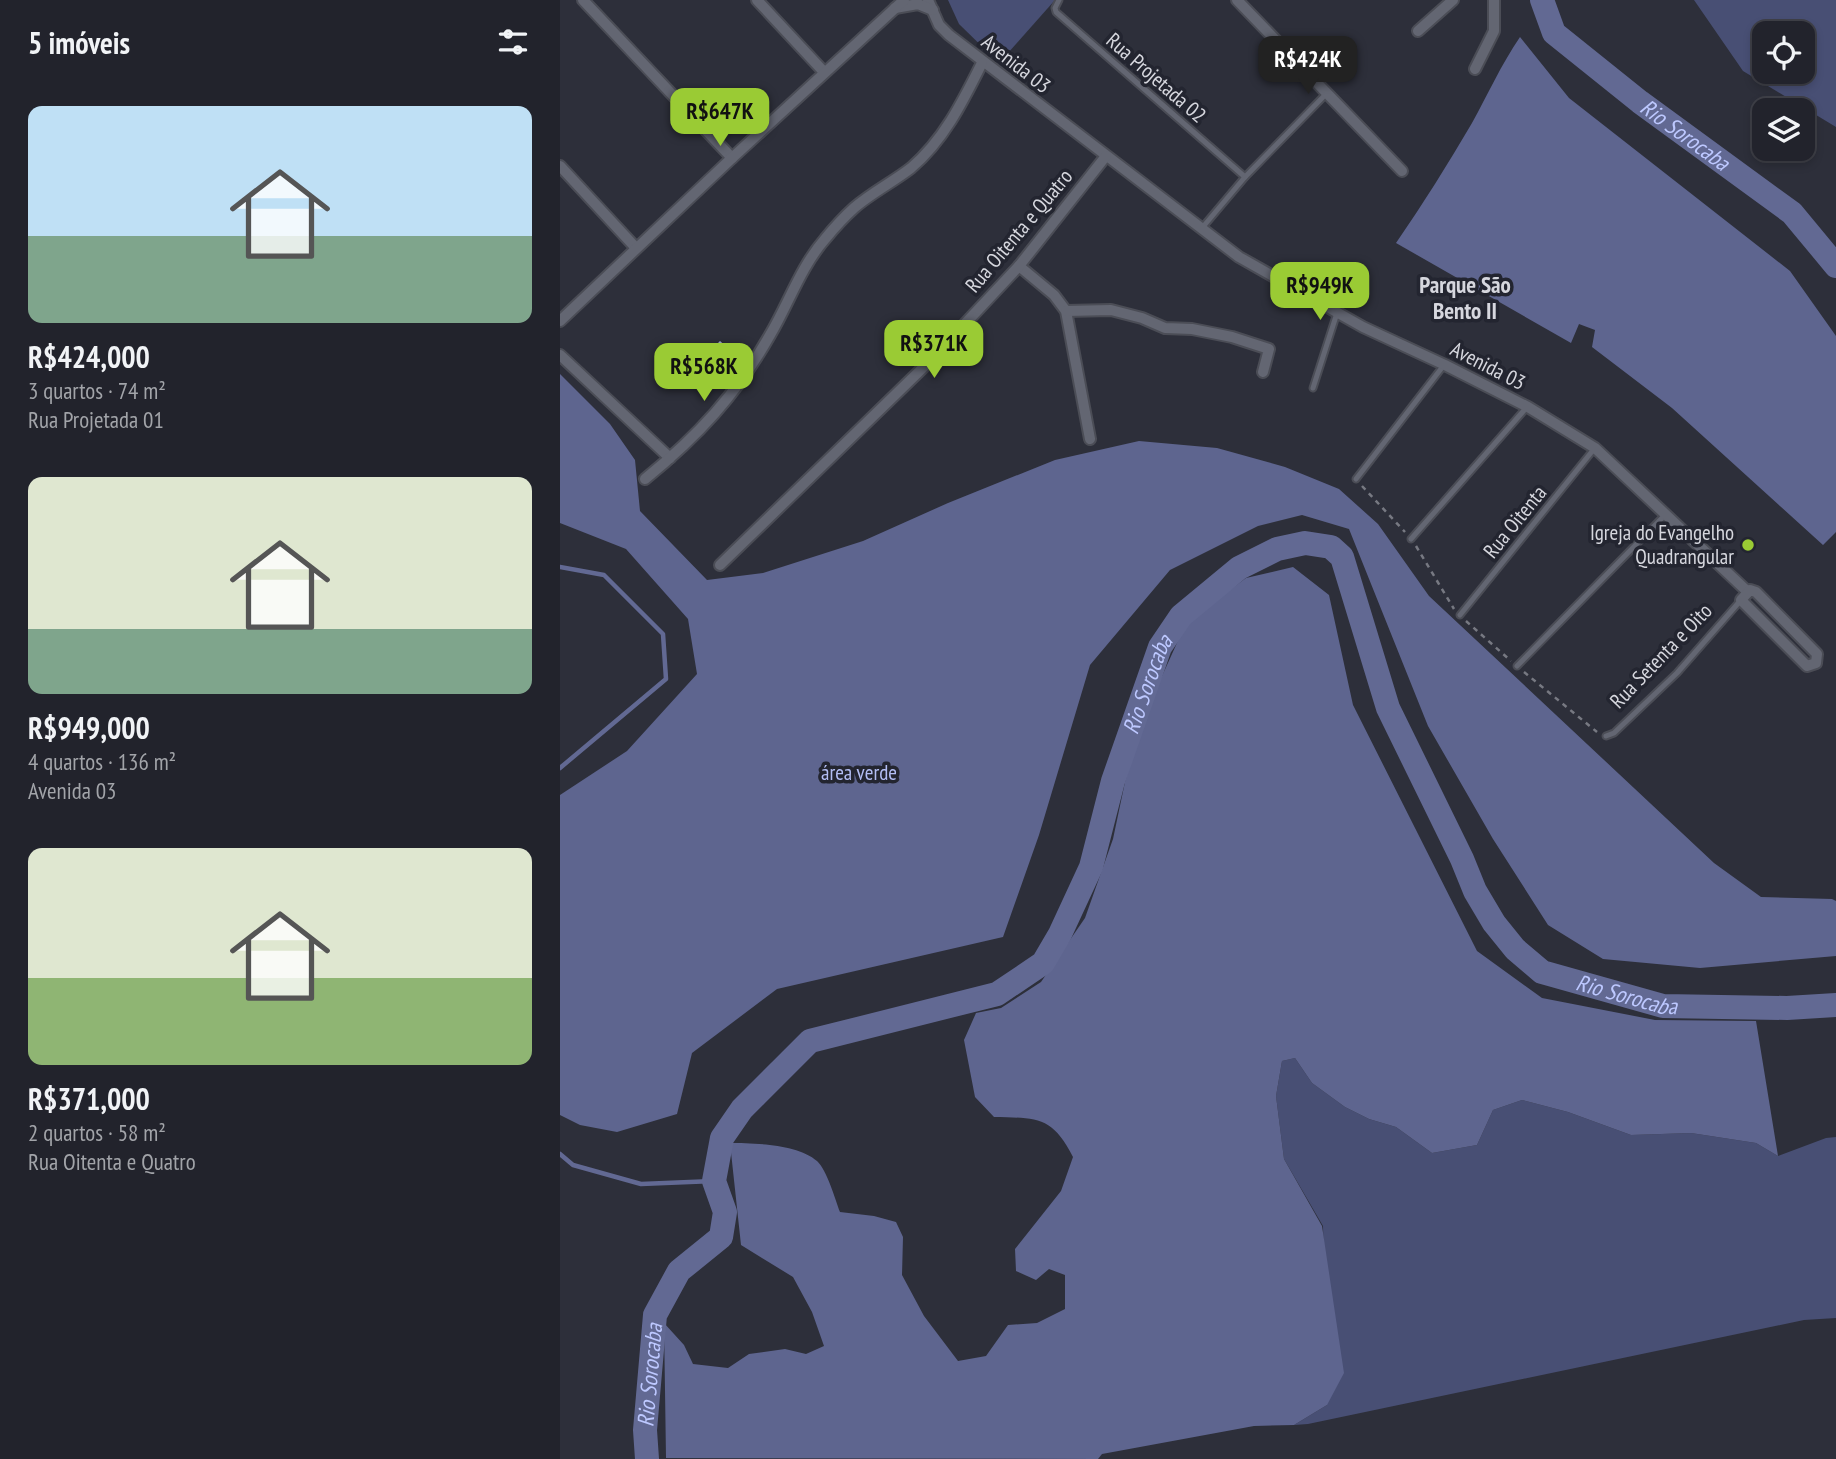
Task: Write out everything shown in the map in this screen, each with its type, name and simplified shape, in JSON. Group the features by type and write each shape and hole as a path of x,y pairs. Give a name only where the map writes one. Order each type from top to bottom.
{"street":[{"path":"583,0 732,158"},
{"path":"757,0 824,72"},
{"path":"560,321 904,0"},
{"path":"1237,0 1402,171"},
{"path":"1418,31 1453,0"},
{"path":"1475,69 1494,31 1494,0"},
{"path":"894,9 930,5"},
{"name":"Avenida 03","path":"930,5 939,25 982,63 1239,257 1337,313 1528,407 1595,448 1666,514 1745,596"},
{"path":"645,479 705,426 724,404 770,335 799,275 823,240 854,207 912,167 939,139 954,117 982,63"},
{"name":"Rua Oitenta e Quatro","path":"720,565 932,359 1019,266 1106,156"},
{"path":"560,166 636,248"},
{"path":"1019,266 1054,295 1066,311 1090,439"},
{"path":"1066,311 1111,310 1142,318 1165,328 1192,329 1248,341 1269,349 1263,372"},
{"path":"560,355 670,458"},
{"path":"1753,590 1805,640 1817,654 1816,663 1807,666 1745,596 1753,590"}],"lane":[{"name":"Rua Projetada 02","path":"1059,0 1056,12 1245,177"},
{"path":"1202,228 1245,177 1327,93"},
{"path":"1313,388 1337,313"},
{"path":"1356,479 1445,365"},
{"path":"1411,539 1528,407"},
{"name":"Rua Oitenta","path":"1460,615 1595,448"},
{"path":"1517,666 1666,514"},
{"name":"Rua Setenta e Oito","path":"1606,736 1614,733 1677,673 1745,596"}],"path":[{"path":"1356,479 1411,539 1460,615 1599,734 1606,736"}],"shaded area":[{"path":"948,0 1055,0 999,63 959,24"},
{"path":"1694,0 1836,0 1836,127 1815,114 1815,98 1788,98 1765,84 1815,84 1815,21 1752,21 1752,76 1743,71"},
{"path":"1295,1058 1312,1083 1345,1107 1369,1119 1396,1127 1432,1153 1477,1145 1493,1110 1522,1100 1568,1112 1631,1135 1691,1133 1756,1143 1778,1156 1826,1138 1836,1137 1836,1318 1804,1320 1294,1425 1327,1405 1323,1226 1284,1159 1276,1096 1282,1061"}],"green space":[{"path":"1520,37 1569,98 1790,271 1836,336 1836,532 1823,545 1672,408 1592,347 1595,330 1579,324 1571,343 1396,243 1454,154"},
{"name":"área verde","path":"560,374 610,424 635,460 640,511 707,580 763,573 863,541 1055,460 1139,441 1217,448 1285,467 1339,489 1378,524 1429,596 1714,863 1761,897 1836,901 1836,956 1700,968 1603,959 1548,925 1493,839 1428,726 1349,529 1302,515 1258,526 1170,570 1090,665 1039,835 1003,937 777,989 692,1053 677,1114 617,1132 580,1125 560,1115 560,795 627,751 697,674 688,619 626,549 560,523"},
{"path":"1293,567 1329,595 1353,705 1477,951 1542,998 1655,1020 1756,1021 1778,1156 1756,1143 1691,1133 1631,1135 1568,1112 1522,1100 1493,1110 1477,1145 1432,1153 1396,1127 1369,1119 1345,1107 1312,1083 1295,1058 1282,1061 1276,1096 1284,1159 1322,1226 1344,1373 1327,1405 1294,1425 1254,1426 1102,1454 1098,1459 666,1458 664,1323 684,1345 693,1364 728,1368 749,1354 785,1349 806,1354 824,1346 812,1312 793,1277 741,1245 730,1143 775,1146 809,1155 824,1171 840,1212 896,1222 903,1237 902,1275 924,1316 958,1361 986,1356 1008,1325 1037,1323 1065,1309 1065,1275 1049,1269 1036,1280 1016,1271 1015,1249 1061,1191 1073,1157 1058,1134 1042,1122 994,1117 975,1097 964,1040 976,1013 1001,1008 1041,982 1085,918 1113,839 1125,782 1148,707 1186,623 1246,578"}],"building":[{"path":"720,341 730,350 716,369 700,357 708,346 712,349"}],"waterway":[{"name":"Rio Sorocaba","path":"1542,0 1554,33 1640,102 1792,213 1836,266"},
{"name":"Rio Sorocaba","path":"647,1459 645,1430 655,1315 679,1271 721,1237 725,1212 714,1181 722,1138 742,1109 810,1041 997,994 1043,963 1060,934 1091,867 1113,781 1160,647 1181,616 1239,568 1277,549 1305,543 1331,547 1342,557 1388,708 1475,891 1494,923 1515,949 1542,972 1663,1006 1787,1008 1836,1005"},
{"path":"560,567 604,575 663,634 666,679 560,768"},
{"path":"560,1154 573,1165 641,1184 714,1181"}],"place":[{"name":"Igreja do Evangelho Quadrangular","path":"1748,545"}],"district":[{"name":"Parque São Bento II","path":"1465,298"}]}
